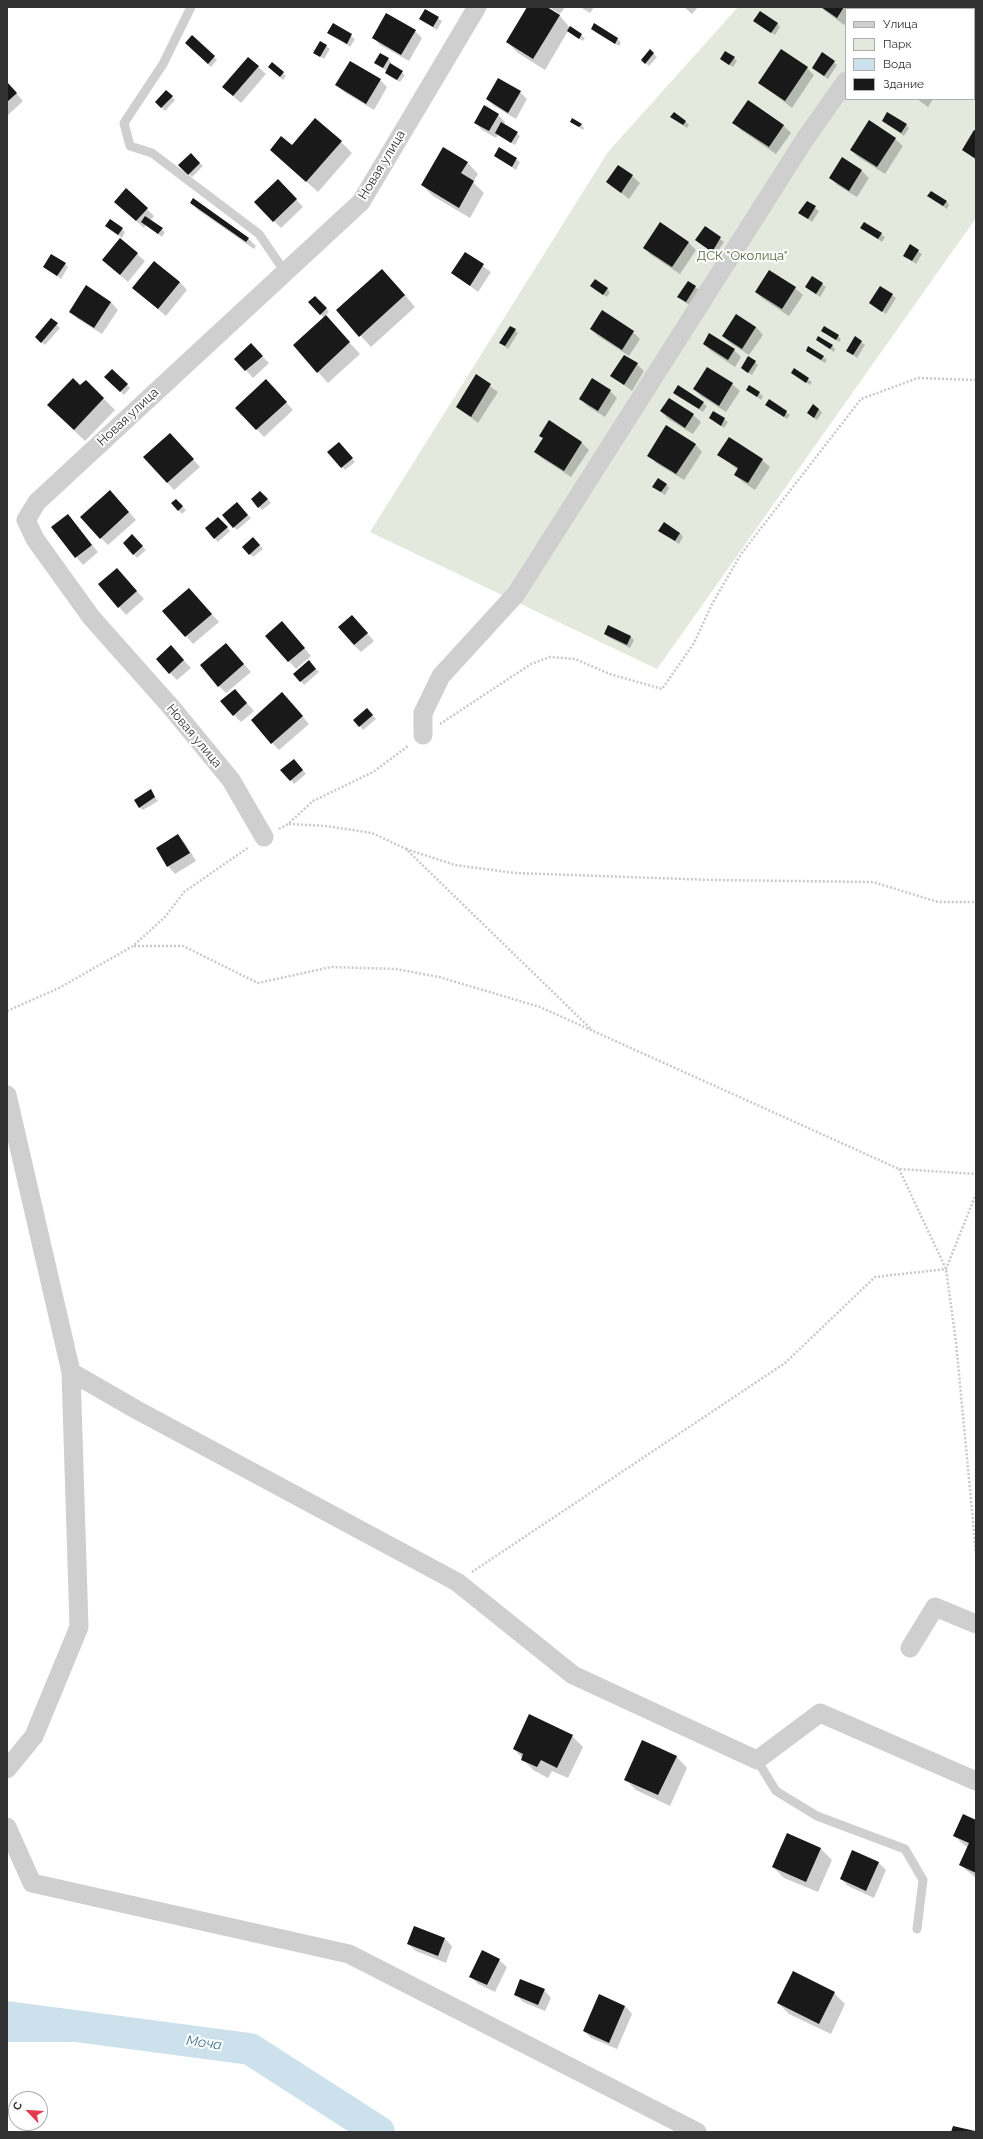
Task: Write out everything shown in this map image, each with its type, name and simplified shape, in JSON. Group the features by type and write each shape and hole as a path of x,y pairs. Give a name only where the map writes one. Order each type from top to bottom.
{"street":[{"name":"Новая улица","path":"264,837 231,780 171,707 91,618 35,539 26,520 37,502 361,202 477,7"},
{"path":"424,735 423,713 441,676 516,594 805,139 845,82"},
{"path":"7,1095 72,1372 79,1627 34,1736 7,1769"},
{"path":"72,1372 137,1410 457,1582 573,1675 757,1760 820,1713 976,1780"},
{"path":"910,1648 935,1607 976,1624"},
{"path":"7,1827 32,1883 349,1954 697,2132"}],"lane":[{"path":"191,7 163,64 124,123 130,146 152,154 259,234 285,272"},
{"path":"757,1760 776,1791 817,1816 905,1849 923,1880 917,1929"}],"path":[{"path":"7,1011 60,988 133,946 165,917 184,892 264,837 288,824 313,801 373,772 424,735 531,664 550,657 575,659 610,674 662,689 694,643 712,604 741,554 861,399 918,378 976,380"},
{"path":"288,824 326,826 372,833 406,849 455,865 515,873 713,880 874,882 938,902 976,902"},
{"path":"406,849 595,1033"},
{"path":"133,946 183,946 258,983 331,967 396,969 439,977 540,1007 899,1169 976,1174"},
{"path":"899,1169 946,1270 956,1342 976,1553"},
{"path":"946,1270 976,1194"},
{"path":"457,1582 785,1363 875,1278 946,1270"}],"green space":[{"name":"ДСК \"Околица\"","path":"738,7 900,8 845,8 845,100 975,100 975,67 976,68 976,218 657,669 370,532 608,152"}],"water":[{"path":"7,2005 11,2007 92,2019 87,2042 7,2042"}],"building":[{"path":"527,7 547,7 560,15 533,59 506,42"},
{"path":"821,7 844,7 837,18"},
{"path":"425,9 439,17 433,27 419,19"},
{"path":"760,11 778,23 771,33 753,21"},
{"path":"386,13 416,30 401,55 372,38"},
{"path":"975,13 976,14 975,46"},
{"path":"333,23 352,34 347,44 327,33"},
{"path":"594,23 618,38 615,44 591,29"},
{"path":"570,26 582,34 579,39 567,31"},
{"path":"192,35 215,56 208,64 185,43"},
{"path":"320,41 327,45 320,57 313,53"},
{"path":"650,49 654,53 645,64 641,60"},
{"path":"781,49 808,67 785,101 758,83"},
{"path":"725,51 735,57 729,65 720,59"},
{"path":"822,52 835,61 824,76 812,68"},
{"path":"380,53 389,58 383,68 374,63"},
{"path":"248,57 259,66 233,96 222,87"},
{"path":"350,61 381,79 366,104 335,85"},
{"path":"272,62 284,72 280,77 268,67"},
{"path":"390,63 403,71 397,80 385,73"},
{"path":"498,78 521,91 508,113 486,99"},
{"path":"7,82 17,93 7,102"},
{"path":"166,90 173,96 161,108 155,102"},
{"path":"748,100 784,125 769,147 732,123"},
{"path":"484,105 499,114 489,131 474,123"},
{"path":"674,112 686,121 683,125 670,117"},
{"path":"887,112 907,124 901,133 882,121"},
{"path":"315,118 342,141 306,182 270,150 281,136 292,145"},
{"path":"572,118 582,124 579,127 570,122"},
{"path":"869,120 896,138 877,167 850,150"},
{"path":"501,122 518,132 511,143 495,133"},
{"path":"974,130 976,131 976,159 962,150"},
{"path":"443,147 468,162 461,173 474,181 459,208 421,185"},
{"path":"499,147 517,158 512,167 494,156"},
{"path":"191,153 200,163 188,175 178,165"},
{"path":"842,157 862,170 849,191 829,178"},
{"path":"618,165 633,175 621,193 606,182"},
{"path":"278,179 297,199 273,222 254,202"},
{"path":"126,188 148,208 136,221 114,202"},
{"path":"931,191 947,201 943,206 927,196"},
{"path":"193,198 249,238 246,242 190,203"},
{"path":"807,201 816,206 808,219 798,213"},
{"path":"145,216 163,228 158,234 141,222"},
{"path":"110,219 123,228 118,235 105,226"},
{"path":"660,222 689,242 672,267 643,248"},
{"path":"864,222 882,233 878,239 860,228"},
{"path":"705,226 721,237 712,252 695,240"},
{"path":"120,238 138,253 120,275 102,260"},
{"path":"910,244 919,250 912,261 903,256"},
{"path":"465,252 484,264 470,286 451,273"},
{"path":"51,254 66,263 57,276 43,267"},
{"path":"154,261 180,282 158,309 132,288"},
{"path":"382,269 405,295 359,337 336,310"},
{"path":"769,270 796,287 782,309 755,292"},
{"path":"812,276 823,283 816,294 805,287"},
{"path":"595,279 608,288 603,295 590,286"},
{"path":"688,281 696,286 686,302 677,297"},
{"path":"86,285 111,302 94,328 69,312"},
{"path":"880,286 893,294 882,312 869,303"},
{"path":"315,296 327,308 320,315 308,302"},
{"path":"602,310 634,331 622,350 590,329"},
{"path":"736,314 756,327 742,349 722,336"},
{"path":"326,315 350,342 317,373 293,345"},
{"path":"51,318 58,323 41,343 35,337"},
{"path":"510,326 516,329 505,346 499,343"},
{"path":"824,326 839,335 836,340 821,331"},
{"path":"709,333 735,349 728,360 703,344"},
{"path":"818,336 833,345 830,349 816,340"},
{"path":"855,336 862,341 853,355 846,351"},
{"path":"251,343 263,356 245,371 234,359"},
{"path":"808,346 824,356 821,360 806,351"},
{"path":"624,355 638,363 624,385 610,376"},
{"path":"748,356 756,361 748,373 741,368"},
{"path":"707,367 733,383 719,406 693,389"},
{"path":"794,368 809,378 806,383 791,373"},
{"path":"112,369 128,384 120,392 104,377"},
{"path":"476,374 491,384 471,417 456,407"},
{"path":"73,378 80,385 86,380 104,398 74,430 47,405"},
{"path":"592,378 611,390 598,411 579,399"},
{"path":"266,379 287,402 256,430 235,408"},
{"path":"678,385 704,402 699,409 673,393"},
{"path":"749,385 760,392 757,397 746,390"},
{"path":"669,398 694,414 685,428 660,411"},
{"path":"769,399 787,411 784,417 765,405"},
{"path":"813,404 819,409 814,418 807,413"},
{"path":"713,411 725,418 721,426 709,418"},
{"path":"549,420 582,442 564,471 534,452 543,438 539,436"},
{"path":"666,425 696,444 676,474 647,456"},
{"path":"170,433 194,459 167,483 143,457"},
{"path":"729,437 763,459 748,483 734,475 738,468 717,455"},
{"path":"339,442 353,458 341,468 327,452"},
{"path":"658,478 667,484 661,492 652,487"},
{"path":"110,490 129,512 100,539 80,517"},
{"path":"260,491 268,499 258,508 251,499"},
{"path":"176,499 183,506 178,511 171,503"},
{"path":"237,502 248,515 233,528 222,515"},
{"path":"68,514 92,545 75,558 51,527"},
{"path":"218,517 228,527 214,539 205,528"},
{"path":"664,522 680,533 675,541 658,531"},
{"path":"132,534 143,546 133,555 123,543"},
{"path":"253,537 260,545 249,555 242,547"},
{"path":"117,568 137,591 118,608 98,584"},
{"path":"189,588 212,614 185,637 162,611"},
{"path":"352,615 368,633 354,645 338,627"},
{"path":"282,621 305,648 288,662 265,636"},
{"path":"608,625 631,636 627,645 604,634"},
{"path":"226,643 244,664 218,687 200,665"},
{"path":"171,645 184,660 169,674 156,659"},
{"path":"309,660 316,669 300,682 293,674"},
{"path":"235,689 247,703 233,716 220,701"},
{"path":"282,692 303,716 271,744 251,720"},
{"path":"367,708 373,715 359,727 353,720"},
{"path":"294,759 303,770 290,781 280,770"},
{"path":"151,789 155,797 139,808 134,800"},
{"path":"178,834 190,853 167,867 156,848"},
{"path":"529,1714 573,1735 557,1768 541,1760 537,1767 521,1760 523,1754 513,1749"},
{"path":"642,1740 677,1756 658,1795 624,1780"},
{"path":"963,1814 976,1820 976,1873 959,1865 969,1843 953,1836"},
{"path":"787,1833 821,1848 806,1882 772,1867"},
{"path":"852,1850 879,1862 866,1891 840,1879"},
{"path":"414,1926 445,1938 438,1956 407,1944"},
{"path":"482,1950 500,1959 487,1985 469,1977"},
{"path":"793,1971 835,1992 819,2024 777,2003"},
{"path":"520,1979 545,1989 538,2005 514,1995"},
{"path":"599,1994 625,2006 609,2043 583,2031"},
{"path":"953,2126 975,2131 975,2132 951,2132"}],"waterway":[{"name":"Моча","path":"7,2017 250,2049 379,2132"}]}
